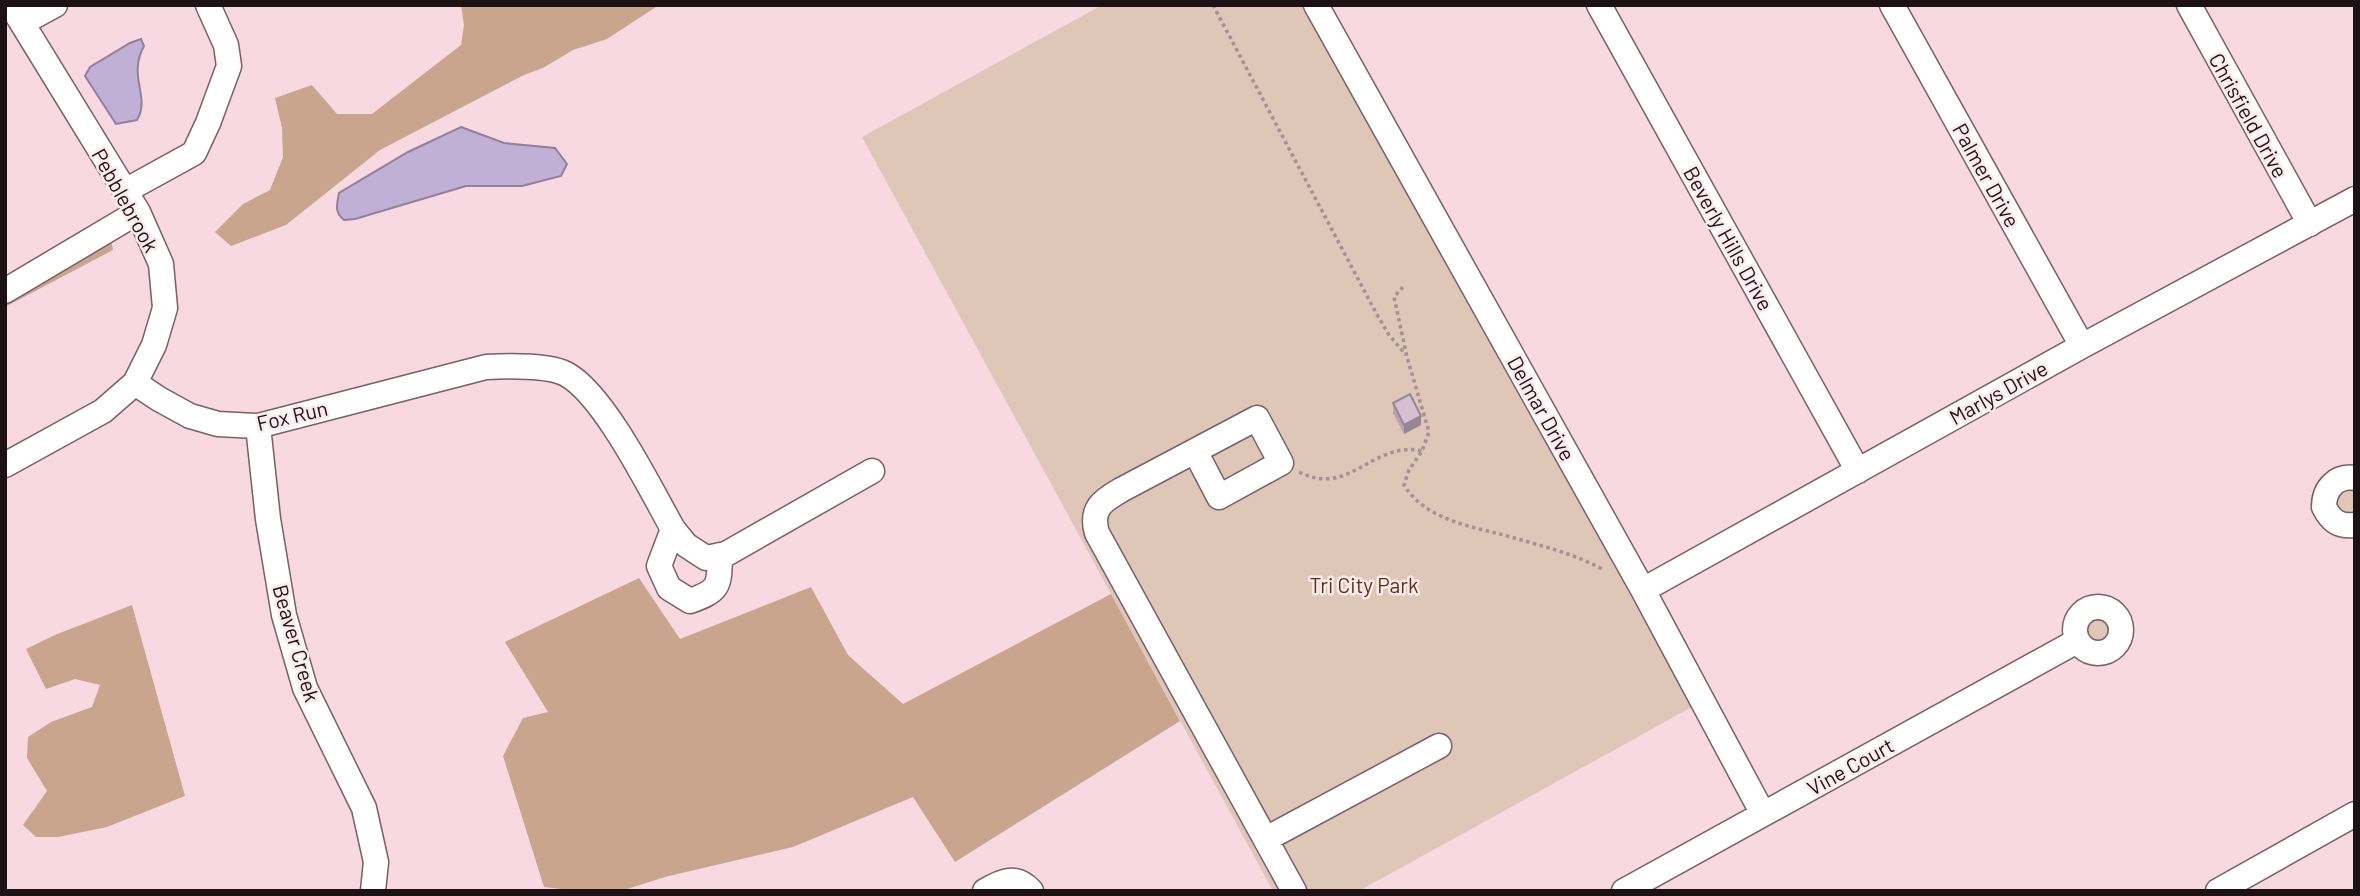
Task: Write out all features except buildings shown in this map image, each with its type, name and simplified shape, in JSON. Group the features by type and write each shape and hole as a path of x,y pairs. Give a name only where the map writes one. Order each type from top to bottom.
{"street":[{"path":"16,14 55,5"},
{"path":"125,191 194,153 208,123 229,66 226,45 208,5"},
{"name":"Delmar Drive","path":"1316,5 1643,590 1763,814"},
{"name":"Beverly Hills Drive","path":"1600,5 1858,471"},
{"name":"Palmer Drive","path":"1892,5 2082,346"},
{"name":"Chrisfield Drive","path":"2189,5 2310,224"},
{"name":"Pebblebrook","path":"5,465 103,411 135,383 154,345 165,308 161,264 138,212 16,14"},
{"name":"Marlys Drive","path":"1643,590 2082,346 2355,199"},
{"path":"5,290 138,212"},
{"name":"Fox Run","path":"135,383 190,416 218,424 258,426 486,367 523,366 566,374 597,401 673,529 686,545 706,558 720,555"},
{"path":"1195,451 1219,497 1281,463 1257,418 1110,496 1100,505 1094,521 1097,533 1294,891"},
{"name":"Beaver Creek","path":"258,426 268,519 284,615 305,688 364,808 376,862 373,891"},
{"path":"673,529 659,566 669,588 690,601 709,594 719,581 720,555 872,471"},
{"path":"2355,478 2349,477 2334,483 2327,490 2324,507 2335,522 2343,526 2355,525"},
{"name":"Vine Court","path":"1624,891 2077,641"},
{"path":"1266,839 1439,746"},
{"path":"2218,891 2355,814"},
{"path":"985,891 1001,881 1014,880 1025,884 1031,891"}],"path":[{"path":"1213,5 1374,311 1407,357"},
{"path":"1403,287 1394,297 1407,357 1429,432 1404,485 1412,498 1457,524 1564,552 1602,569"},
{"path":"1281,463 1305,475 1322,479 1336,478 1347,476 1398,449 1422,451"}],"green space":[{"name":"Tri City Park","path":"1102,5 1305,5 1692,707 1359,891 1273,891 862,137"},
{"path":"2341,491 2355,491 2355,514 2351,516 2336,510 2335,497"},
{"path":"2099,615 2109,619 2113,629 2109,639 2099,643 2089,639 2085,629 2089,619"}],"shaded area":[{"path":"461,5 659,5 607,39 573,50 543,68 524,75 380,150 286,225 231,246 215,232 243,204 270,190 283,157 282,128 275,98 312,85 337,114 372,114 461,45 464,25"},
{"path":"141,39 144,46 139,57 138,77 141,111 137,120 116,124 85,76 90,67"},
{"path":"461,127 504,143 555,148 567,164 561,176 522,186 466,186 355,219 344,220 341,217 337,208 339,193 408,152"},
{"path":"102,242 112,244 113,250 5,307 5,293"},
{"path":"639,578 680,639 811,587 848,655 903,704 1111,594 1180,721 955,862 913,797 793,847 665,877 621,891 579,891 544,887 503,756 523,718 548,712 505,642"},
{"path":"132,605 185,796 107,827 58,837 36,837 23,825 47,791 27,758 28,737 51,722 92,707 100,685 75,679 46,689 26,649"}]}
